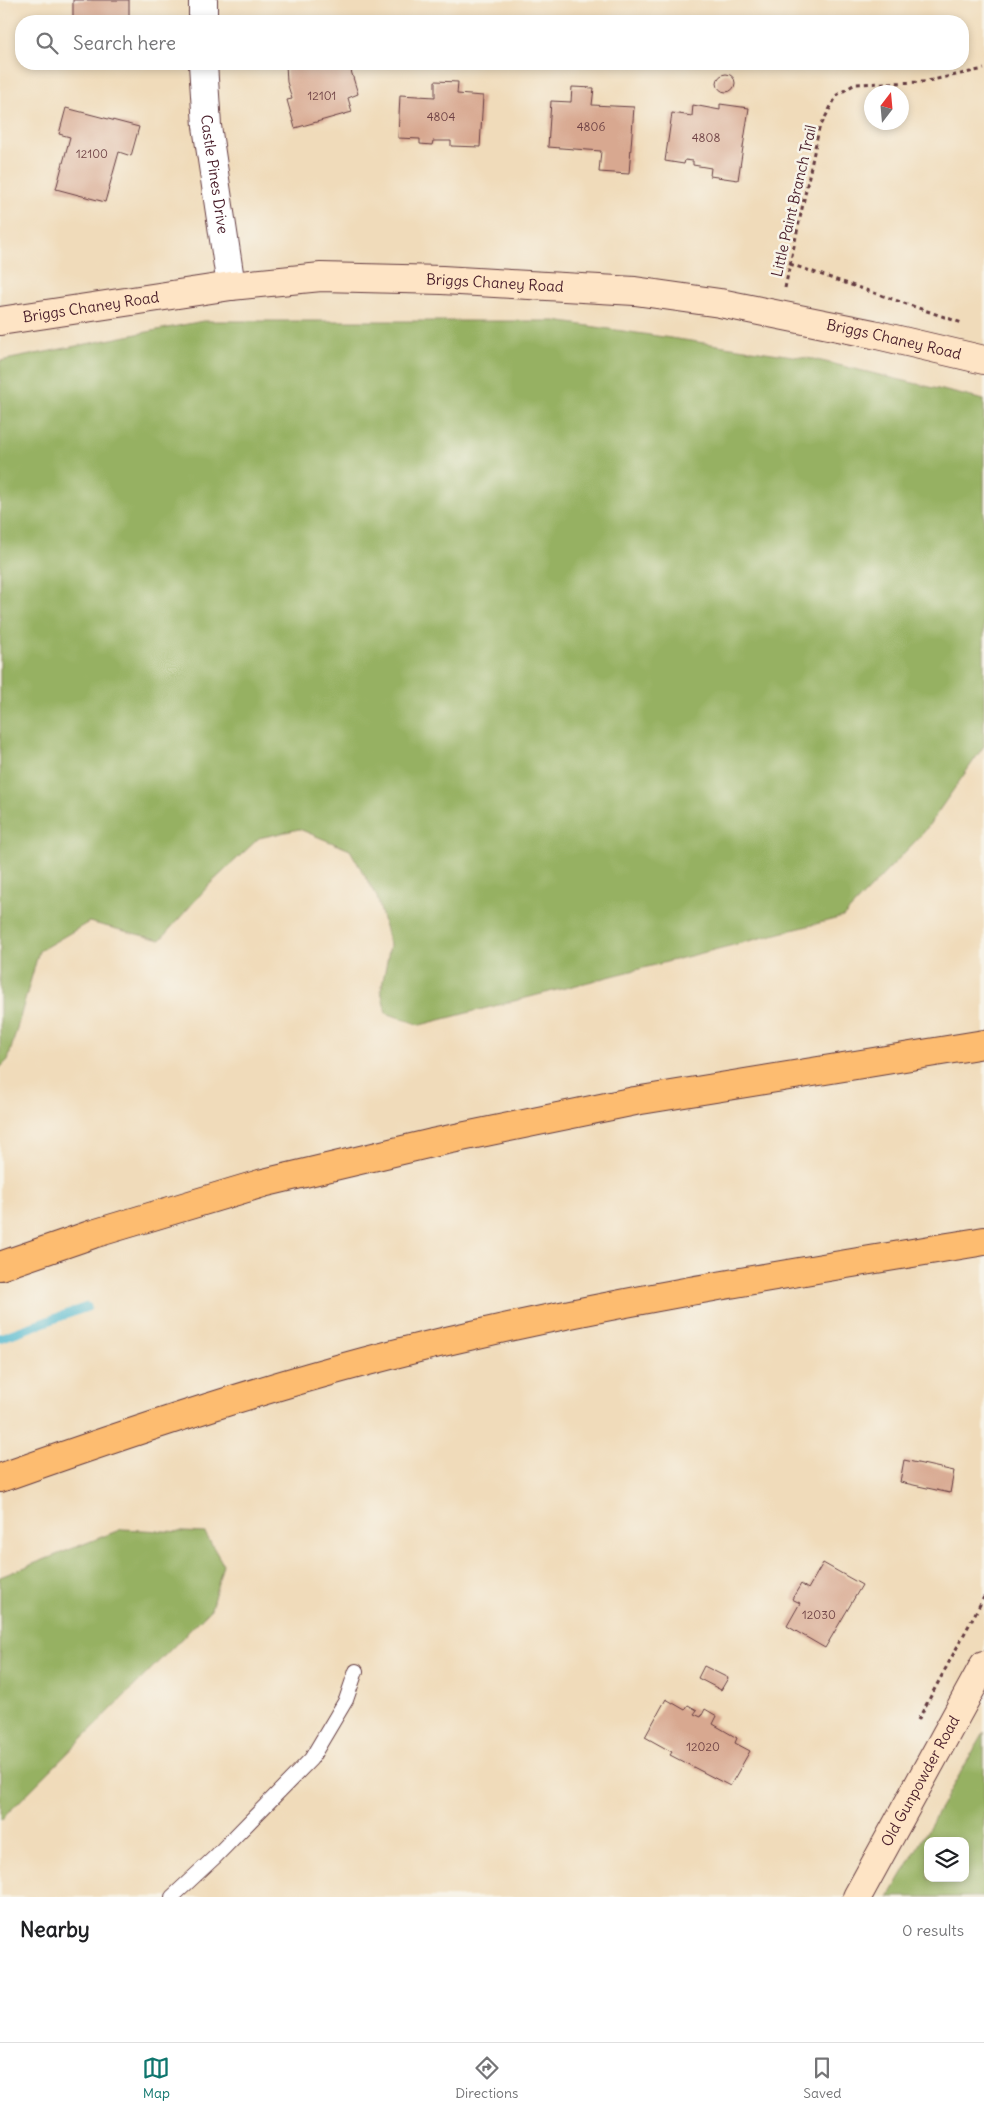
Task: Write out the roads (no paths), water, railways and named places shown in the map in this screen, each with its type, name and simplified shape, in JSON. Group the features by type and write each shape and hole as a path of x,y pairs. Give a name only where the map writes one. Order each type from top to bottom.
{"highway":[{"path":"0,1266 93,1234 263,1184 432,1143 635,1101 984,1044"},
{"path":"0,1478 147,1426 320,1373 472,1335 654,1296 984,1242"},
{"path":"0,1494 150,1434 320,1373"}],"main road":[{"name":"Briggs Chaney Road","path":"0,321 231,286 321,277 554,285 635,291 720,304 984,360"},
{"name":"Old Gunpowder Road","path":"857,1897 984,1665"}],"street":[{"path":"203,0 203,15"},
{"name":"Castle Pines Drive","path":"203,70 207,126 231,286"}],"lane":[{"path":"172,1897 215,1857 311,1759 346,1700 356,1671"}],"waterway":[{"path":"0,1338 87,1307"}]}
